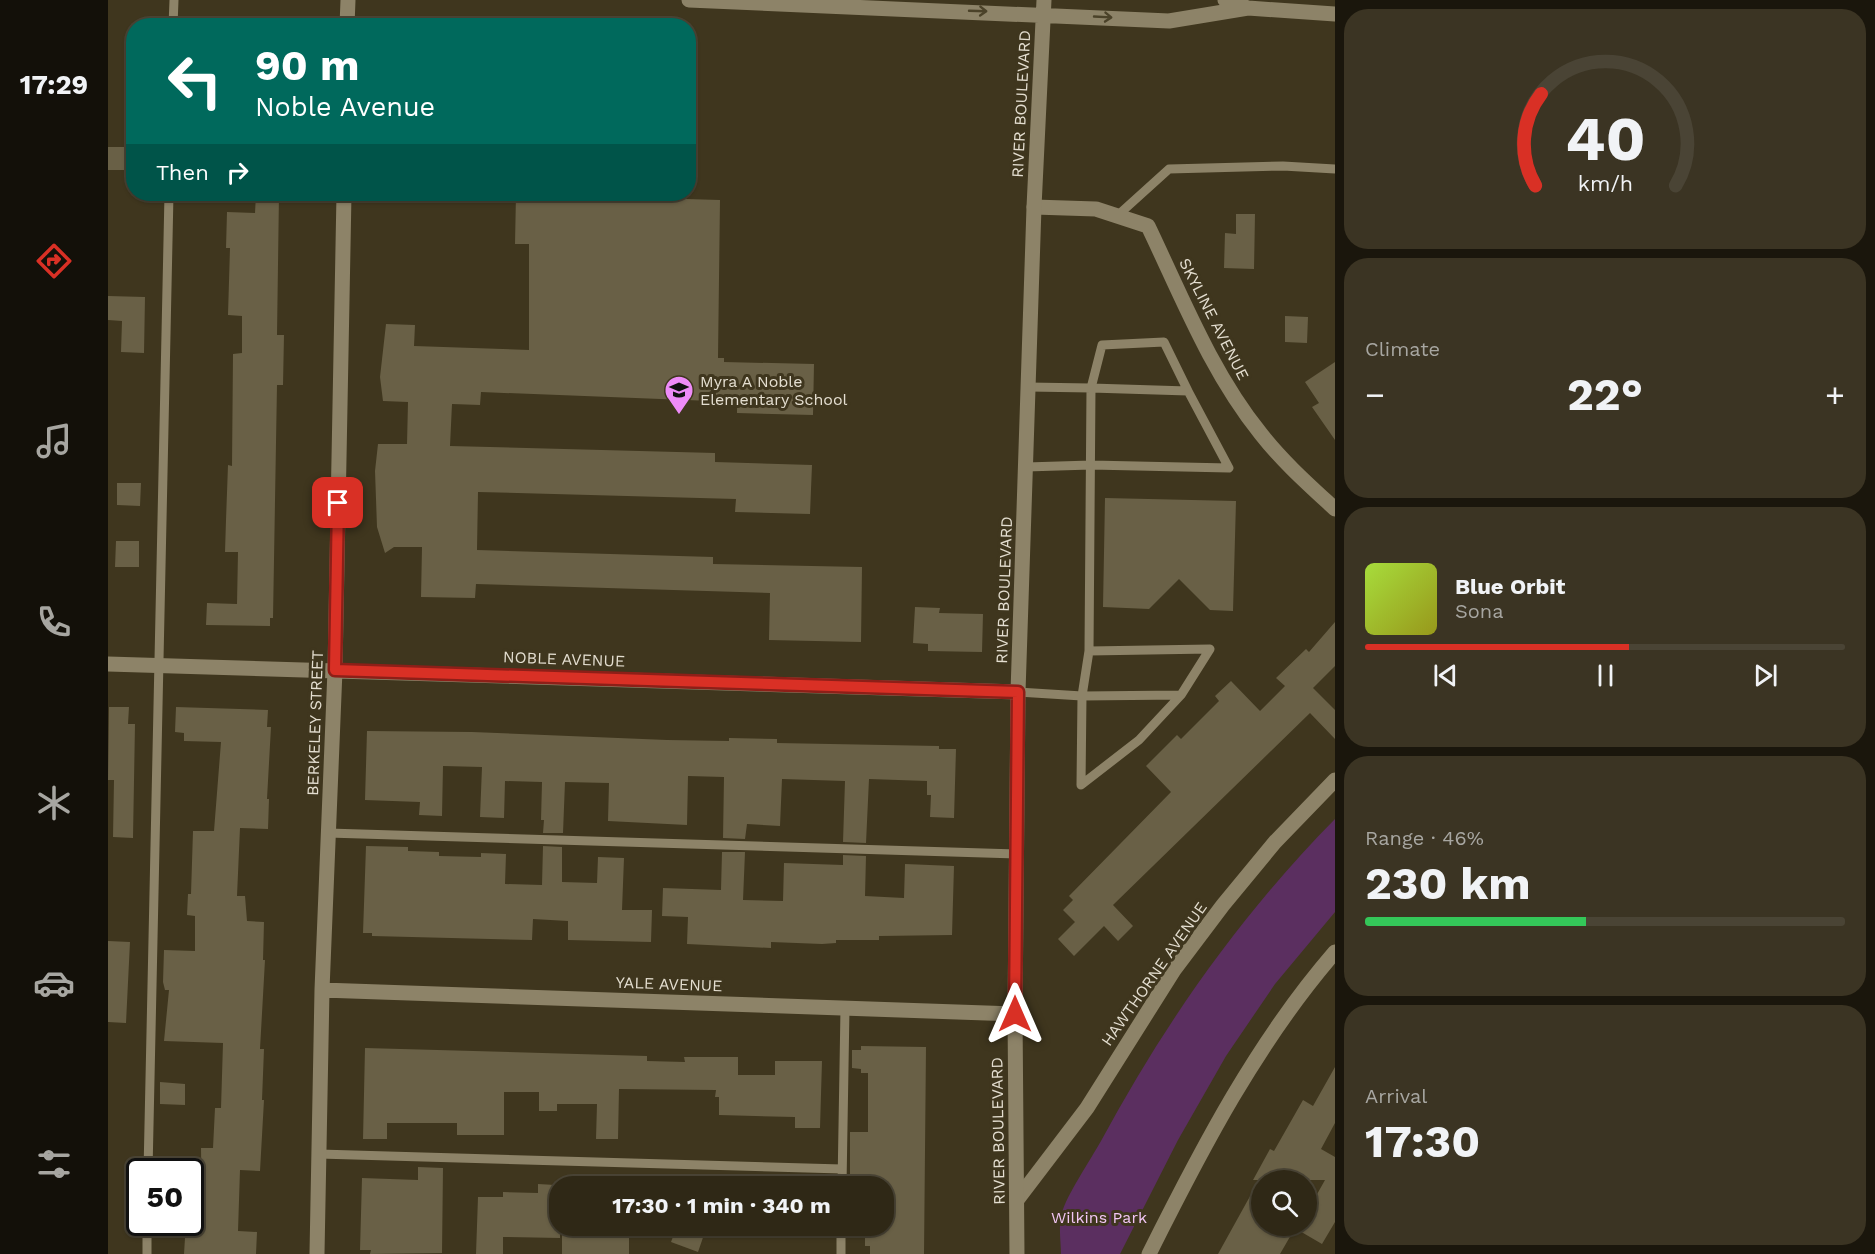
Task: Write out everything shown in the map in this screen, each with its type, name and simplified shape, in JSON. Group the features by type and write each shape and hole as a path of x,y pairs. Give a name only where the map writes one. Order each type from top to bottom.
{"street":[{"path":"347,18 348,0"},
{"path":"689,0 1044,7 1169,21 1248,8 1309,7 1335,14"},
{"path":"1226,0 1248,8"},
{"name":"RIVER BOULEVARD","path":"1017,1254 1015,1014 1018,692 1034,207 1044,7"},
{"name":"BERKELEY STREET","path":"317,1254 322,990 335,670 344,201"},
{"name":"SKYLINE AVENUE","path":"1034,207 1096,209 1148,226 1209,354 1231,392 1261,434 1288,466 1335,509"},
{"name":"NOBLE AVENUE","path":"108,664 1018,692"},
{"name":"HAWTHORNE AVENUE","path":"1017,1200 1087,1108 1174,970 1223,905 1275,842 1335,780"},
{"path":"1149,1254 1240,1084 1276,1027 1335,952"},
{"name":"YALE AVENUE","path":"322,990 1015,1014"}],"lane":[{"path":"173,18 174,0"},
{"path":"1117,216 1169,169 1283,166 1335,169"},
{"path":"148,1158 169,201"},
{"path":"1026,467 1091,465 1229,468 1164,342 1102,345 1091,388 1091,465 1089,651 1083,696 1081,785 1139,740 1181,694 1210,649 1089,651"},
{"path":"1028,387 1188,391"},
{"path":"1018,692 1083,696 1181,694"},
{"path":"328,833 1017,854"},
{"path":"842,1176 846,1008"},
{"path":"319,1154 842,1168"},
{"path":"147,1236 147,1254"},
{"path":"841,1236 841,1254"}],"green space":[{"name":"Wilkins Park","path":"1335,819 1335,912 1275,984 1226,1056 1178,1140 1120,1254 1061,1254 1060,1223 1068,1197 1151,1055 1206,972 1236,932 1301,855"}],"building":[{"path":"108,147 126,147 126,170 108,170"},
{"path":"720,200 718,358 724,358 724,362 814,364 813,415 737,413 737,402 481,392 480,405 452,404 450,446 715,453 715,462 812,465 810,514 735,512 736,499 478,492 477,550 713,557 713,564 862,567 861,642 769,640 770,593 476,584 475,598 421,597 422,547 394,547 385,553 377,527 375,471 378,444 407,444 408,402 383,401 380,377 386,324 415,325 414,346 529,350 529,244 515,244 516,201"},
{"path":"256,201 279,201 277,335 284,335 283,385 277,385 273,618 270,618 270,626 206,625 207,603 237,604 238,552 225,552 228,465 232,466 233,354 242,353 242,316 228,315 230,248 226,248 227,212 255,213"},
{"path":"1236,214 1255,214 1254,269 1224,268 1225,233 1236,234"},
{"path":"108,296 145,297 144,353 121,352 122,321 108,320"},
{"path":"1285,316 1308,317 1307,343 1285,342"},
{"path":"1335,362 1335,440 1312,407 1319,403 1305,382"},
{"path":"117,483 141,483 140,506 117,505"},
{"path":"1105,498 1236,501 1233,611 1210,610 1179,579 1149,609 1103,607"},
{"path":"116,541 139,541 139,567 115,567"},
{"path":"915,607 940,608 939,613 983,614 982,652 928,651 928,644 913,643"},
{"path":"1335,622 1335,666 1313,688 1335,710 1335,739 1310,713 1113,905 1133,926 1118,941 1104,926 1074,956 1058,939 1075,922 1063,910 1073,900 1069,896 1171,792 1146,766 1177,735 1181,739 1219,701 1215,696 1231,681 1260,711 1285,686 1276,678 1306,649 1309,652"},
{"path":"109,707 129,707 128,724 135,724 133,838 113,837 114,780 108,780"},
{"path":"176,707 268,710 267,727 271,727 267,799 269,799 268,829 240,828 237,896 245,896 247,921 264,922 263,960 265,960 260,1049 264,1049 262,1100 264,1100 260,1171 240,1170 238,1231 257,1232 256,1254 184,1254 185,1236 204,1236 204,1158 201,1158 201,1148 213,1148 215,1108 221,1108 223,1043 164,1041 169,990 165,990 163,982 164,950 195,951 195,916 187,915 188,894 191,894 193,831 214,831 221,742 184,741 184,733 175,732"},
{"path":"367,731 472,732 667,740 777,739 777,743 939,746 939,749 956,749 954,818 930,817 931,795 927,795 927,781 869,779 866,843 843,842 845,781 782,779 780,826 747,824 745,839 723,838 724,777 688,776 687,825 608,821 609,783 565,782 563,833 543,833 542,782 505,781 504,818 480,817 482,767 443,766 442,816 419,815 420,802 365,800"},
{"path":"366,846 408,847 408,851 439,852 439,856 481,857 481,853 506,854 505,884 542,885 543,846 562,847 562,882 597,883 598,857 624,858 622,910 652,910 651,942 568,940 568,921 533,919 532,940 372,936 372,933 363,933"},
{"path":"722,852 745,852 743,900 783,901 784,863 843,865 843,855 866,856 865,896 904,898 905,864 954,866 952,935 879,936 879,940 836,940 836,943 822,944 771,942 771,948 687,944 688,917 662,916 663,888 721,890"},
{"path":"108,941 130,942 126,1023 108,1022"},
{"path":"861,1046 926,1047 924,1254 870,1254 870,1246 865,1246 865,1236 894,1236 894,1176 850,1176 850,1132 868,1132 868,1073 861,1073 861,1069 852,1068 852,1050 861,1050"},
{"path":"365,1048 647,1056 647,1061 685,1062 684,1057 738,1057 738,1075 775,1075 775,1061 822,1061 820,1128 795,1128 795,1117 719,1115 719,1097 715,1097 716,1090 619,1089 618,1139 596,1139 597,1104 557,1104 557,1111 539,1111 539,1092 504,1092 504,1135 457,1135 457,1123 387,1123 387,1139 363,1139"},
{"path":"1335,1067 1335,1123 1321,1149 1335,1157 1335,1222 1322,1244 1308,1236 1317,1236 1317,1194 1325,1180 1317,1180 1317,1170 1258,1170 1270,1149 1274,1151 1303,1100 1313,1106"},
{"path":"160,1082 185,1084 185,1105 160,1104"},
{"path":"418,1167 443,1168 442,1253 370,1254 371,1250 360,1250 362,1178 418,1180"},
{"path":"538,1184 549,1185 549,1236 560,1236 560,1238 503,1237 503,1254 476,1254 478,1197 503,1197 503,1192 538,1193"},
{"path":"1251,1194 1251,1236 1290,1236 1280,1254 1218,1254"},
{"path":"562,1236 629,1236 629,1254 562,1254"},
{"path":"673,1236 704,1236 698,1252 671,1242"}],"place":[{"name":"Myra A Noble Elementary School","path":"679,416"}],"route":[{"path":"338,503 335,670 1018,692 1015,1014"}]}
